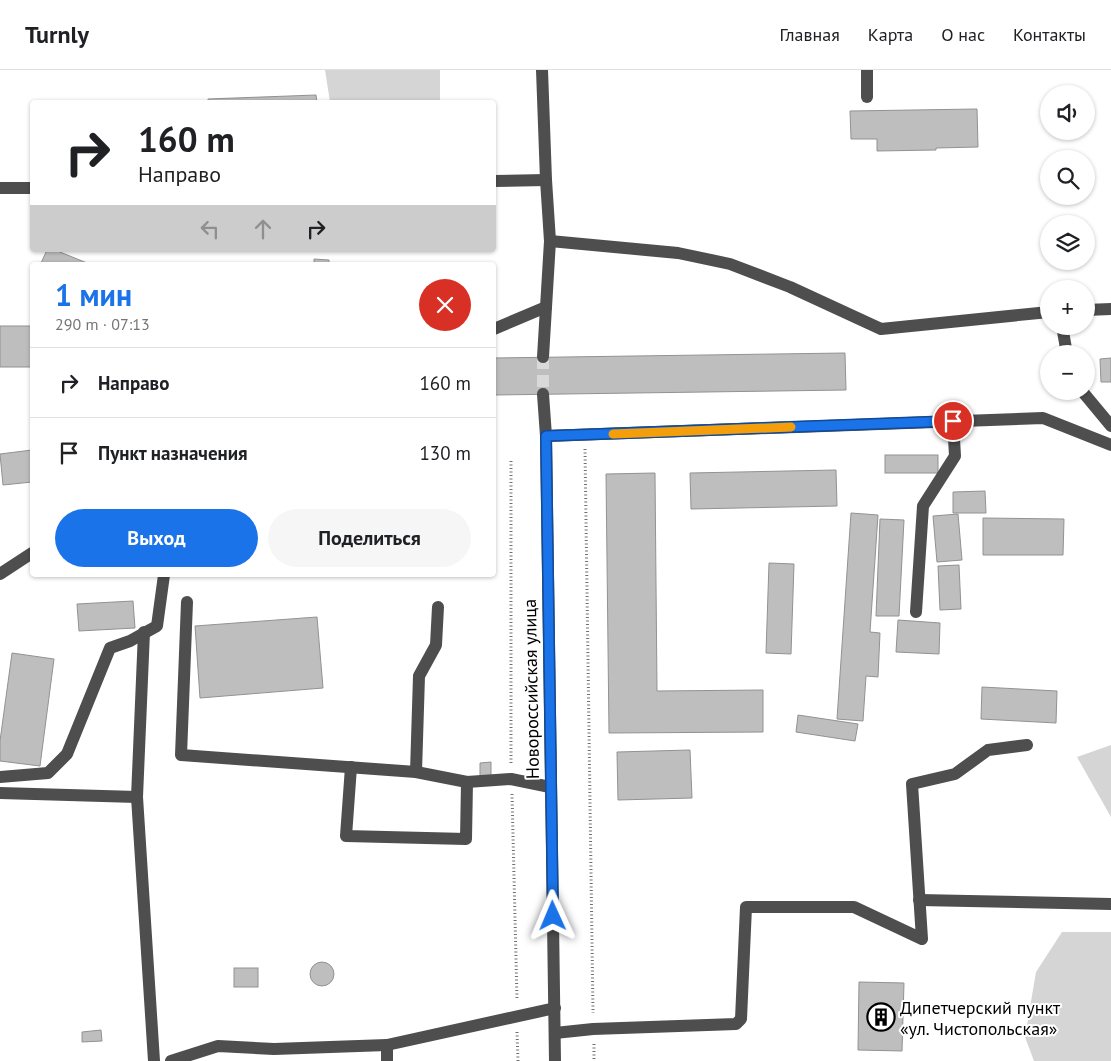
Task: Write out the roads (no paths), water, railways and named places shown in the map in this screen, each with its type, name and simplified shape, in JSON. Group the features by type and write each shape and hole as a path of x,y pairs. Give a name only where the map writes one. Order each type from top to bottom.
{"street":[{"path":"542,70 550,241 543,357"},
{"path":"867,70 867,97"},
{"path":"496,181 546,180"},
{"path":"0,188 30,188"},
{"path":"550,241 678,253 730,264 790,287 880,329 1040,313"},
{"path":"496,328 546,307"},
{"path":"1095,310 1111,309"},
{"name":"Новороссийская улица","path":"543,394 546,436 555,1061"},
{"path":"1089,400 1111,426"},
{"path":"546,436 1043,418 1111,446"},
{"path":"916,612 923,506 955,456 953,421"},
{"path":"0,574 30,554"},
{"path":"0,777 48,773 67,754 110,648 130,641 157,626 164,577"},
{"path":"187,602 181,755 416,772 467,782 511,779 550,787"},
{"path":"416,772 419,676 436,646 438,607"},
{"path":"144,632 138,797 154,1061"},
{"path":"555,1033 594,1029 736,1024 741,1020 746,907 854,907 922,939 912,784 955,774 988,750 1027,745"},
{"path":"351,767 346,836 466,839 467,782"},
{"path":"0,792 138,797"},
{"path":"918,900 1111,904"},
{"path":"171,1061 218,1046 274,1049 387,1045 555,1008"},
{"path":"387,1045 387,1061"}],"tunnel":[{"path":"543,357 543,394"}],"place":[{"name":"Дипетчерский пункт «ул. Чистопольская»","path":"881,1017"}]}
